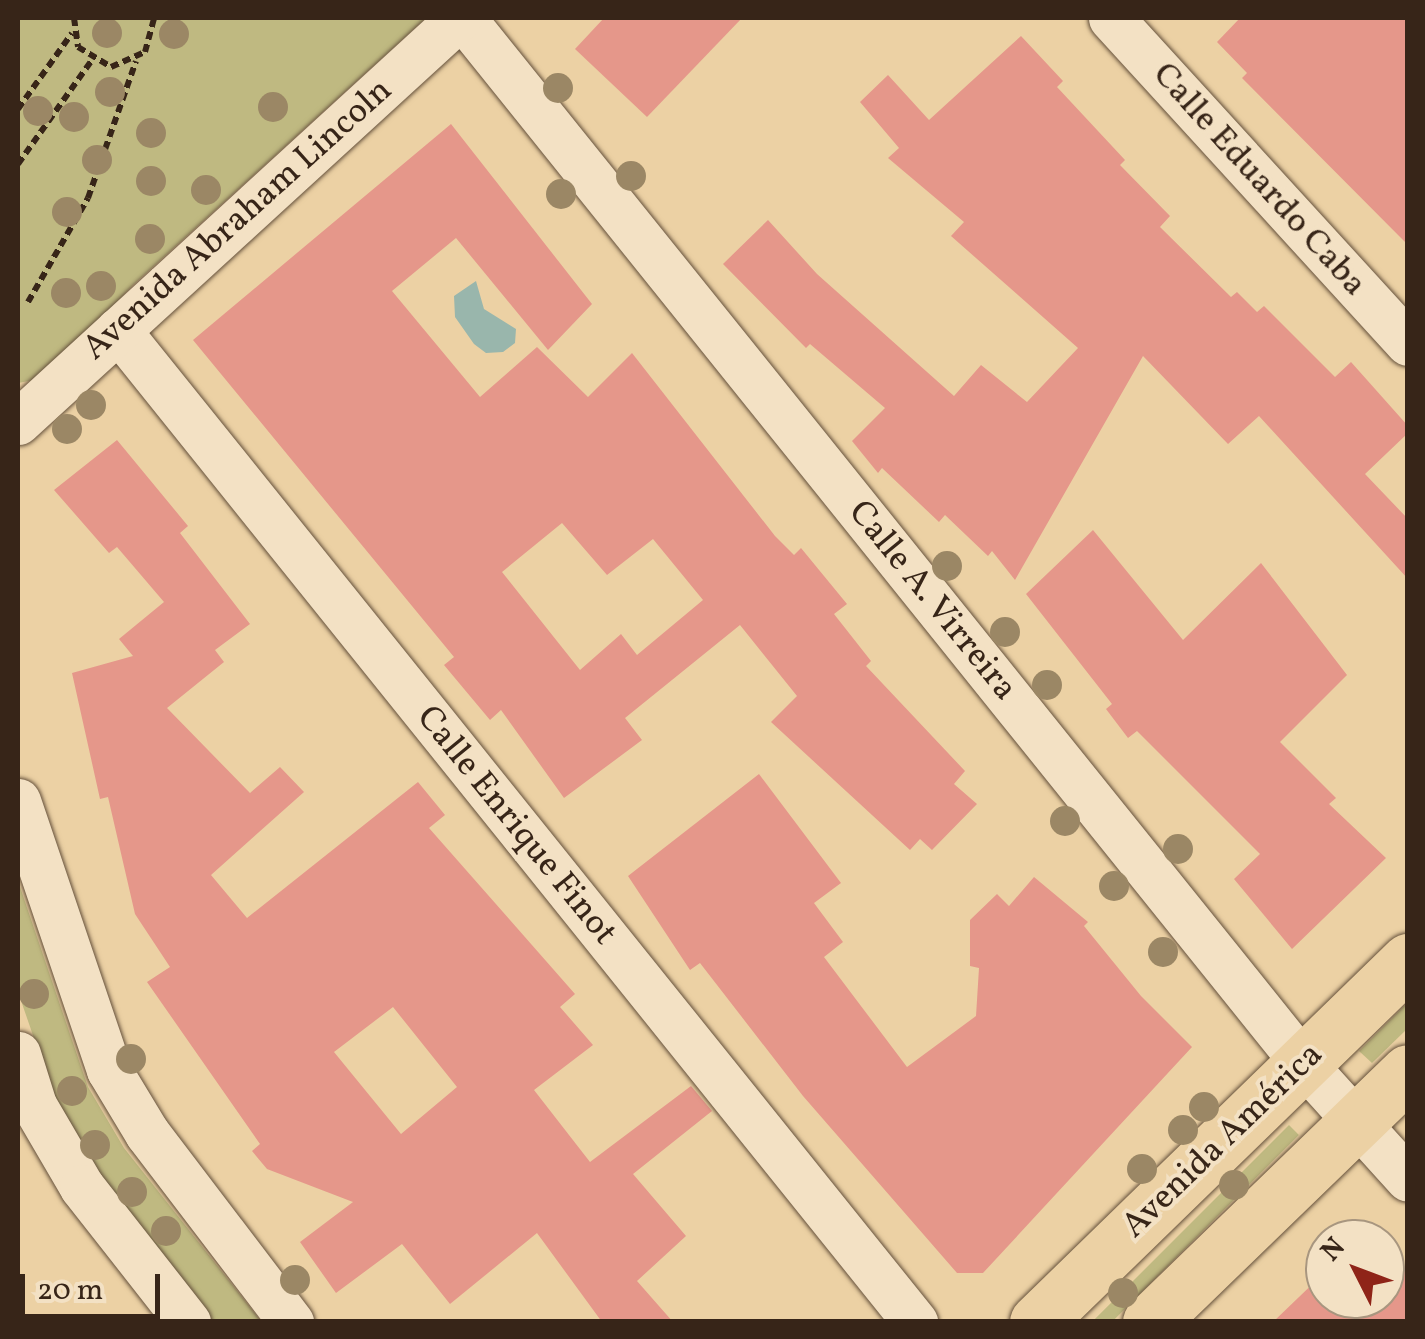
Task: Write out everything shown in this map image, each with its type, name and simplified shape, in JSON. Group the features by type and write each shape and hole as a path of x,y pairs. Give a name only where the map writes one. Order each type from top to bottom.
{"main road":[{"name":"Avenida América","path":"1038,1322 1408,961"},
{"path":"1150,1322 1408,1072"}],"street":[{"name":"Avenida Abraham Lincoln","path":"18,422 461,18"},
{"name":"Calle A. Virreira","path":"461,18 1303,1063 1354,1124 1408,1178"},
{"name":"Calle Eduardo Caba","path":"1111,18 1408,343"},
{"name":"Calle Enrique Finot","path":"118,330 915,1322"},
{"path":"18,801 109,1070 147,1132 292,1322"},
{"path":"18,1054 34,1105 82,1187 188,1322"}],"path":[{"path":"18,109 72,33 74,18"},
{"path":"28,302 88,198 136,61 152,42 154,18"},
{"path":"72,33 92,60 111,67 136,61"},
{"path":"18,164 92,60"}],"shaded area":[{"path":"18,18 426,18 133,285 45,378 18,383"},
{"path":"18,881 88,1087 124,1148 261,1321 213,1321 94,1167 54,1096 18,992"},
{"path":"1407,1003 1407,1029 1372,1063 1359,1051"},
{"path":"1289,1125 1299,1135 1112,1322 1092,1322"}],"water":[{"path":"476,281 484,309 516,329 515,343 503,352 486,353 474,344 455,317 454,296"}],"building":[{"path":"604,18 742,18 647,117 575,49"},
{"path":"1240,18 1408,18 1408,245 1242,78 1247,73 1217,42"},
{"path":"1021,36 1063,81 1057,87 1125,160 1120,165 1170,216 1160,227 1231,297 1237,292 1257,312 1264,306 1335,377 1351,362 1408,426 1408,433 1365,474 1408,519 1408,579 1259,416 1228,444 1143,356 1015,580 992,551 988,556 945,515 939,522 882,468 878,473 852,441 885,408 810,344 806,348 723,264 768,220 817,274 954,396 981,365 1027,402 1078,348 951,236 964,222 888,158 899,148 860,102 888,75 929,120"},
{"path":"451,124 592,304 548,350 456,238 392,291 480,397 537,347 588,397 632,353 775,536 794,555 801,548 847,604 834,614 871,661 866,666 965,771 954,784 977,804 932,850 920,839 910,850 771,722 797,696 740,625 625,718 642,740 564,798 501,710 490,720 444,665 454,657 193,340","holes":["562,523 607,575 653,539 703,600 637,655 621,634 580,670 502,572"]},
{"path":"117,440 188,526 180,533 250,624 215,650 224,662 167,708 250,793 280,767 304,792 211,875 247,918 418,782 445,815 429,828 575,994 560,1007 593,1045 534,1090 590,1162 691,1086 712,1111 633,1174 686,1236 637,1281 673,1322 602,1322 537,1233 450,1304 402,1244 336,1293 300,1242 353,1202 267,1169 252,1151 260,1144 147,982 170,967 135,914 108,797 100,799 72,673 133,656 119,639 164,602 117,547 109,553 54,490","holes":["393,1007 457,1087 401,1134 334,1052"]},
{"path":"1093,530 1183,640 1261,563 1347,675 1280,742 1336,798 1329,804 1386,858 1292,949 1234,879 1260,854 1137,731 1128,738 1106,709 1112,704 1026,594"},
{"path":"759,774 841,883 814,903 843,942 824,957 907,1067 976,1016 979,968 970,966 970,920 997,894 1009,906 1034,877 1088,922 1084,926 1141,996 1192,1047 983,1273 957,1273 803,1096 700,963 690,970 628,876"},
{"path":"1405,1270 1408,1273 1408,1322 1273,1322 1305,1291 1305,1319 1405,1319"}]}
